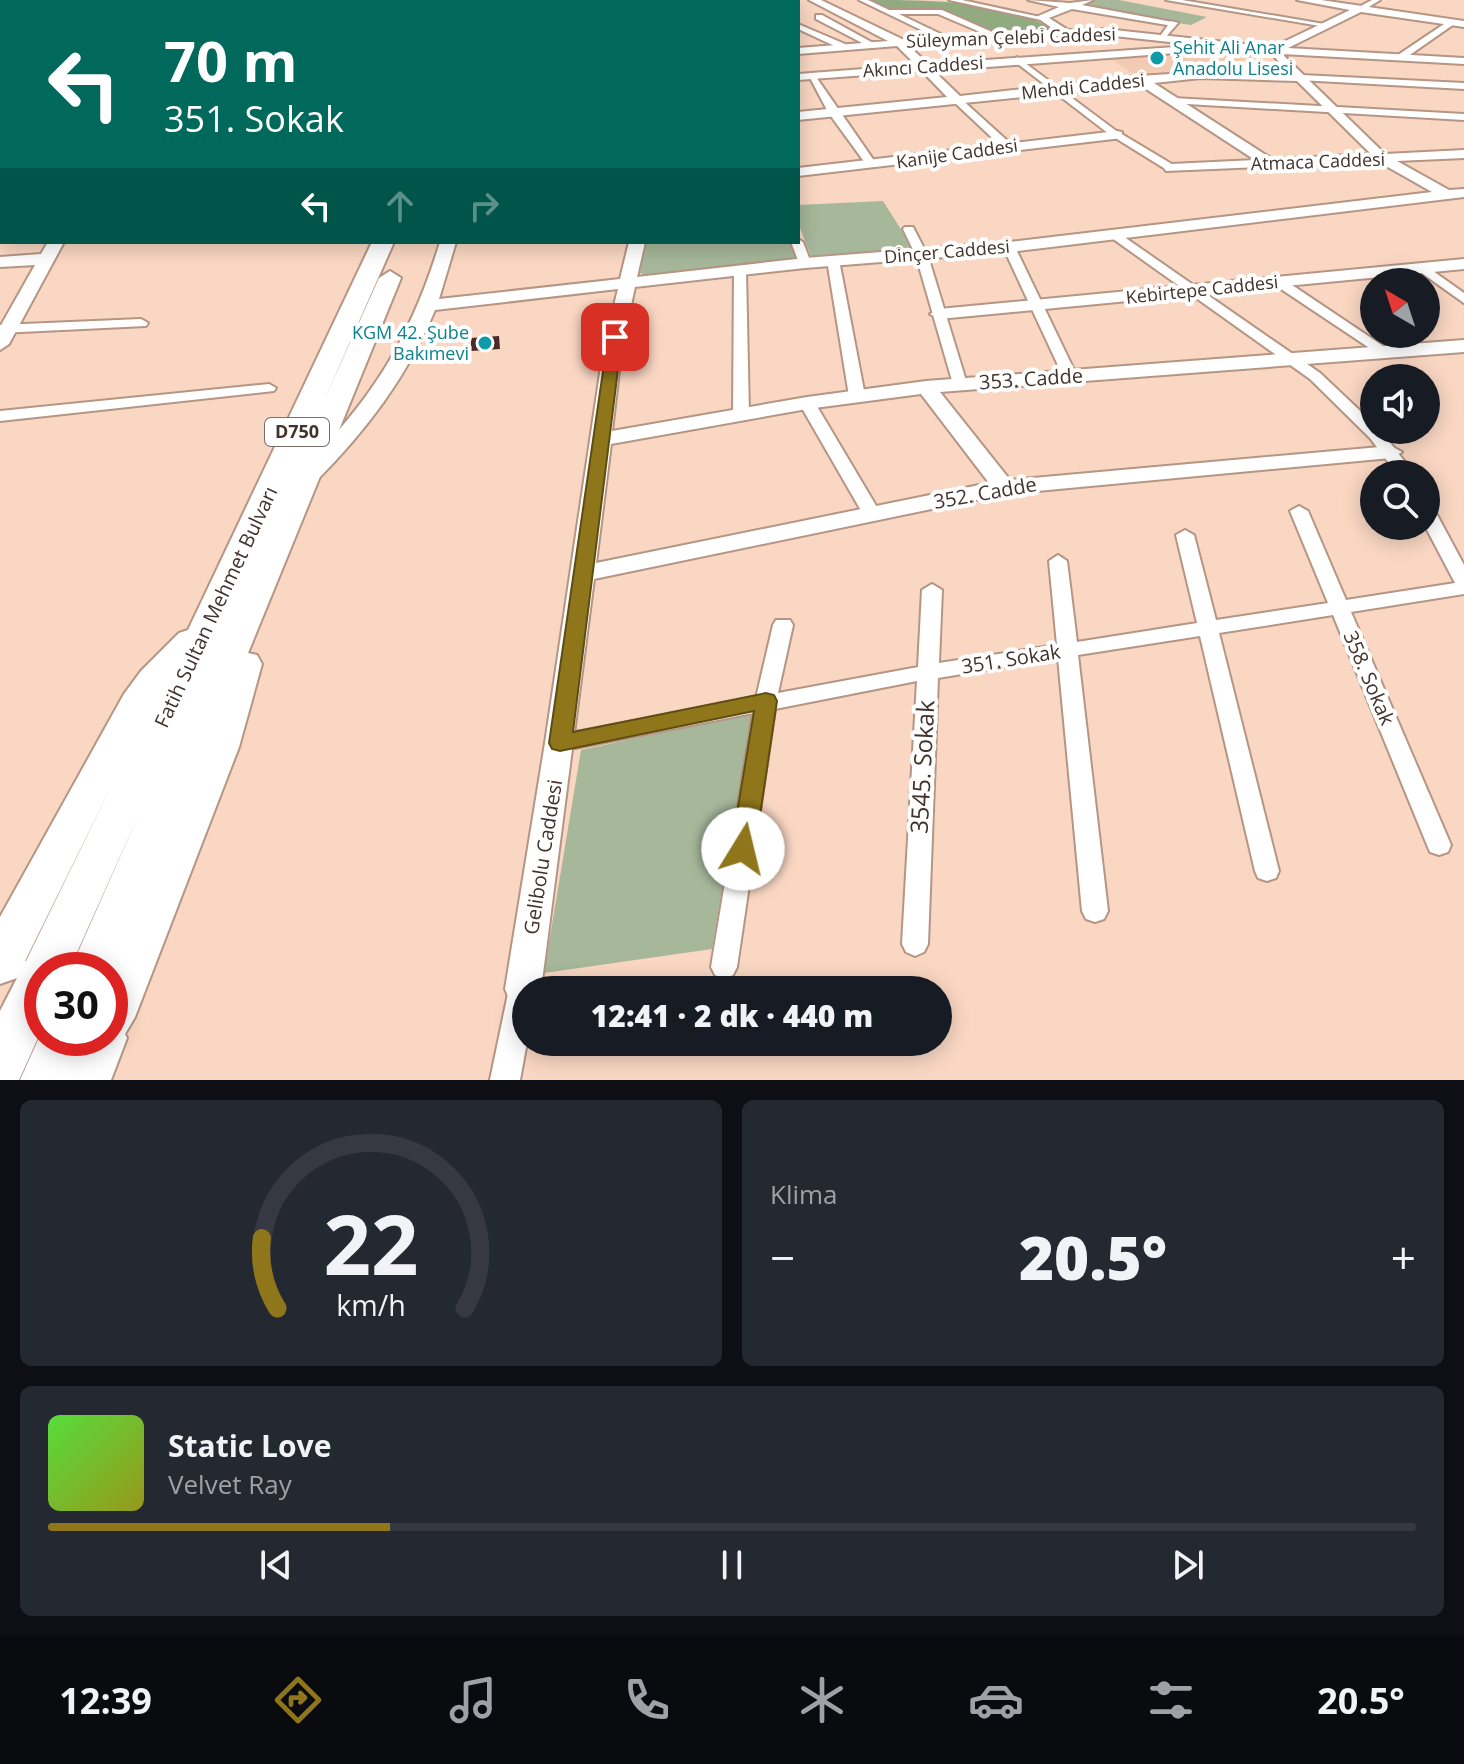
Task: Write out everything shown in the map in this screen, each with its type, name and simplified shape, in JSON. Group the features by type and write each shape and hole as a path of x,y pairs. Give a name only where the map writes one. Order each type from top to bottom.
{"highway":[{"name":"Fatih Sultan Mehmet Bulvarı","path":"101,952 228,621 382,244"},
{"name":"Fatih Sultan Mehmet Bulvarı","path":"54,952 307,477 404,244"},
{"path":"0,963 88,791 137,704 154,680 228,621 244,667 238,693 128,972"},
{"path":"0,1065 24,1014"},
{"path":"46,1080 56,1056"},
{"path":"85,1080 95,1056"}],"street":[{"path":"814,0 899,42 1008,147"},
{"path":"862,0 945,38"},
{"path":"952,0 1041,18 1269,163"},
{"path":"1033,0 1178,24"},
{"path":"1041,18 1088,0"},
{"path":"1169,0 1326,25"},
{"path":"1302,0 1458,23"},
{"path":"1377,0 1275,50 1383,159 1456,194"},
{"path":"889,12 939,12 995,35"},
{"path":"800,18 846,15"},
{"path":"819,17 871,44"},
{"path":"1401,57 1458,23"},
{"path":"1161,37 1178,24"},
{"path":"800,27 842,46"},
{"name":"Süleyman Çelebi Caddesi","path":"800,51 945,38 1066,33 1161,37 1275,50 1464,61"},
{"path":"1265,37 1294,41"},
{"name":"Akıncı Caddesi","path":"800,77 1017,59 1239,46"},
{"path":"1017,59 1117,135 1171,168"},
{"name":"Mehdi Caddesi","path":"800,116 1211,75 1464,86"},
{"path":"811,76 872,165"},
{"path":"1173,101 1462,114 1464,126"},
{"name":"Kanije Caddesi","path":"800,172 1117,135"},
{"name":"Atmaca Caddesi","path":"1171,168 1464,154"},
{"name":"Dinçer Caddesi","path":"429,305 833,260 922,256 1009,247 1456,194"},
{"path":"909,229 922,256 960,384"},
{"path":"1113,234 1293,359 1331,390 1396,460"},
{"path":"3,334 55,244"},
{"path":"307,477 352,433 404,359 429,305 447,244"},
{"name":"Gelibolu Caddesi","path":"525,976 615,337 630,284 637,244"},
{"path":"798,244 805,263"},
{"path":"1009,247 1070,376"},
{"path":"0,262 47,259"},
{"path":"833,260 857,396"},
{"name":"Kebirtepe Caddesi","path":"1423,268 1464,264"},
{"path":"740,270 741,414"},
{"name":"Kebirtepe Caddesi","path":"939,314 1360,274"},
{"path":"1440,281 1464,299"},
{"path":"1279,282 1385,352"},
{"path":"3,334 141,323"},
{"name":"353. Cadde","path":"601,439 807,403 926,387 1464,346"},
{"path":"926,387 1004,487"},
{"path":"0,416 269,388"},
{"path":"807,403 872,514"},
{"name":"352. Cadde","path":"584,573 1004,487 1391,452"},
{"name":"358. Sokak","path":"1299,511 1439,845"},
{"path":"1185,535 1267,871"},
{"path":"1440,539 1464,586"},
{"path":"1058,561 1095,911"},
{"name":"351. Sokak","path":"560,743 928,672 1464,586"},
{"name":"3545. Sokak","path":"915,944 932,590"},
{"path":"724,967 766,701 783,625"},
{"path":"505,1080 512,1045"}],"shaded area":[{"path":"1232,48 1259,54 1222,72 1143,80 1106,56"}],"green space":[{"path":"867,0 988,7 1034,20 1056,30 999,33 940,10 896,11"},
{"path":"1093,0 1119,0 1207,17 1191,25 1075,7"},
{"path":"883,201 916,253 812,259 800,228 800,205"},
{"path":"644,244 792,244 798,261 648,276 640,273"},
{"path":"752,713 712,949 544,973 581,750"}],"building":[{"name":"KGM 42. Şube Bakımevi","path":"499,336 500,349 471,351 471,338"}],"place":[{"name":"Şehit Ali Anar Anadolu Lisesi","path":"1157,58"},
{"name":"KGM 42. Şube Bakımevi","path":"485,343"}],"route":[{"path":"615,337 560,743 766,701 743,849"}]}
